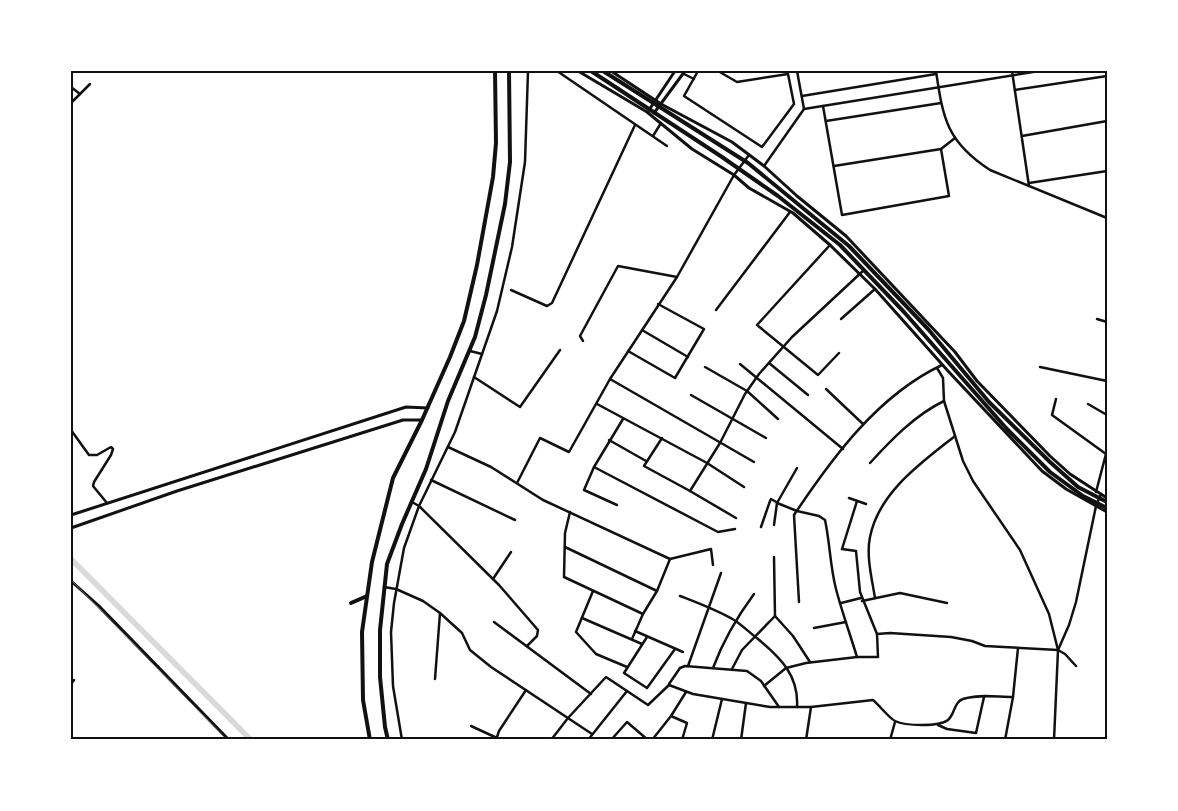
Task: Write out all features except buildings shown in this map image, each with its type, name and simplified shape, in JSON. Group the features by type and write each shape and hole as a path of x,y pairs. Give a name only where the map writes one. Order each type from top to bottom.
{"main road":[{"path":"370,740 363,700 362,632 372,562 392,478 428,408 464,321 477,265 493,177 496,143 495,71"},
{"path":"388,740 380,677 380,630 387,564 426,469 448,401 470,351 486,295 505,204 510,162 509,71"},
{"path":"590,71 722,157 778,196 840,245 904,312 1006,428 1044,466 1083,496 1107,508"},
{"path":"603,71 748,163 849,246 928,328 989,402 1078,487 1107,502"},
{"path":"352,603 367,596"}],"street":[{"path":"402,740 393,686 391,632 396,589 404,548 419,506 455,432 497,310 512,247 525,162 528,71"},
{"path":"557,71 667,146"},
{"path":"578,71 647,112 692,149 734,175 749,188 790,212 830,245 875,289 1042,471 1066,489 1107,512"},
{"path":"610,71 661,104 732,142 764,166 791,192 846,236 911,303 978,381 1050,456 1070,474 1107,498"},
{"path":"647,112 674,71"},
{"path":"698,71 684,96 762,147 794,104 788,74 737,82 718,71"},
{"path":"764,166 804,109 797,71"},
{"path":"1012,71 1029,184"},
{"path":"804,109 1038,71"},
{"path":"651,117 685,72 694,79"},
{"path":"802,96 936,73 946,119 955,138 973,159 990,170 1029,184 1107,218"},
{"path":"1015,90 1107,76"},
{"path":"71,103 90,84"},
{"path":"71,87 80,94"},
{"path":"826,121 941,103"},
{"path":"823,106 842,215 949,196 941,149"},
{"path":"1022,136 1107,121"},
{"path":"653,136 662,123"},
{"path":"511,290 547,306 552,304 635,125"},
{"path":"834,166 941,149 955,138"},
{"path":"517,483 540,438 569,452 610,379 677,277 734,175 749,155"},
{"path":"1029,184 1107,171"},
{"path":"716,310 790,212"},
{"path":"830,245 757,325 818,375 839,353"},
{"path":"690,490 720,443 747,391 757,377 783,347 871,263"},
{"path":"583,341 580,336 618,266 677,277"},
{"path":"841,319 875,289"},
{"path":"628,351 675,378 704,329 658,304"},
{"path":"1097,319 1107,322"},
{"path":"641,330 688,357"},
{"path":"474,377 520,407 560,350"},
{"path":"470,351 482,354"},
{"path":"769,363 808,395"},
{"path":"740,364 843,449"},
{"path":"799,602 794,515 863,424 880,407 902,390 944,364"},
{"path":"952,374 964,364"},
{"path":"1040,367 1107,381"},
{"path":"705,368 747,391 778,419"},
{"path":"937,368 943,378 944,401 963,461 973,480 1020,550 1049,614 1058,650 1054,740"},
{"path":"610,379 754,462"},
{"path":"826,389 863,424"},
{"path":"691,395 766,438"},
{"path":"1056,400 1052,416 1106,452 1096,492"},
{"path":"870,464 886,445 907,427 931,408 944,401"},
{"path":"597,404 707,463 744,487"},
{"path":"1088,404 1107,415"},
{"path":"71,515 406,407 428,408"},
{"path":"617,505 584,490 594,467 623,419"},
{"path":"71,528 177,491 403,420 422,420"},
{"path":"71,430 89,455 97,455 110,448 113,449 94,486 107,503"},
{"path":"875,598 869,551 870,537 880,509 911,471 954,436"},
{"path":"662,438 644,466 690,490 736,518"},
{"path":"609,440 646,462"},
{"path":"448,447 492,467 542,500 670,559 710,548 713,565"},
{"path":"594,467 718,532 735,529"},
{"path":"774,524 778,503 797,468"},
{"path":"431,480 515,520"},
{"path":"1058,650 1069,625 1076,602 1096,506 1101,494"},
{"path":"848,498 866,504"},
{"path":"761,526 770,500 797,511 819,516 825,520 836,589 857,657"},
{"path":"764,686 786,668 810,662 857,657 879,657 877,634 862,600 856,551 842,549 857,500"},
{"path":"412,502 419,506 493,579 538,630 536,636 527,646"},
{"path":"570,512 565,533 564,577 643,614"},
{"path":"565,547 657,591"},
{"path":"493,579 511,552"},
{"path":"774,557 775,616 794,636 810,662"},
{"path":"632,638 643,614 657,591 670,559"},
{"path":"688,666 721,573"},
{"path":"71,580 99,606 229,740"},
{"path":"384,586 396,589 423,601 440,613 462,634 470,650 491,667 592,734"},
{"path":"593,591 576,632 596,654 627,667"},
{"path":"840,603 900,593 946,603"},
{"path":"713,668 735,620 754,594"},
{"path":"680,596 735,620 777,655 792,677 798,695 797,707"},
{"path":"436,678 440,613"},
{"path":"732,669 742,650 775,616"},
{"path":"582,618 632,638 642,644"},
{"path":"494,622 591,694"},
{"path":"814,628 846,622"},
{"path":"635,631 683,652"},
{"path":"877,634 890,633 951,637 972,640 986,646 1058,650 1065,654 1076,666"},
{"path":"647,637 624,673 647,688 674,649"},
{"path":"1005,740 1013,696 1018,648"},
{"path":"551,740 568,718 606,677 648,705 669,685 680,668 688,666 747,671 764,686 779,707"},
{"path":"71,684 74,680"},
{"path":"669,685 686,692 779,707 811,707 873,700 895,721 914,724 937,724 949,718 960,700 974,697 1013,696"},
{"path":"471,726 496,739 499,731 526,690"},
{"path":"588,740 627,691"},
{"path":"612,740 627,722 650,740 671,716 686,692"},
{"path":"937,724 947,729 976,733 984,697"},
{"path":"712,740 722,699"},
{"path":"741,740 746,703"},
{"path":"806,740 811,707"},
{"path":"671,716 687,723 682,740"},
{"path":"890,740 895,721"}],"waterway":[{"path":"71,559 251,740"}],"railway":[{"path":"71,580 227,740"}]}
